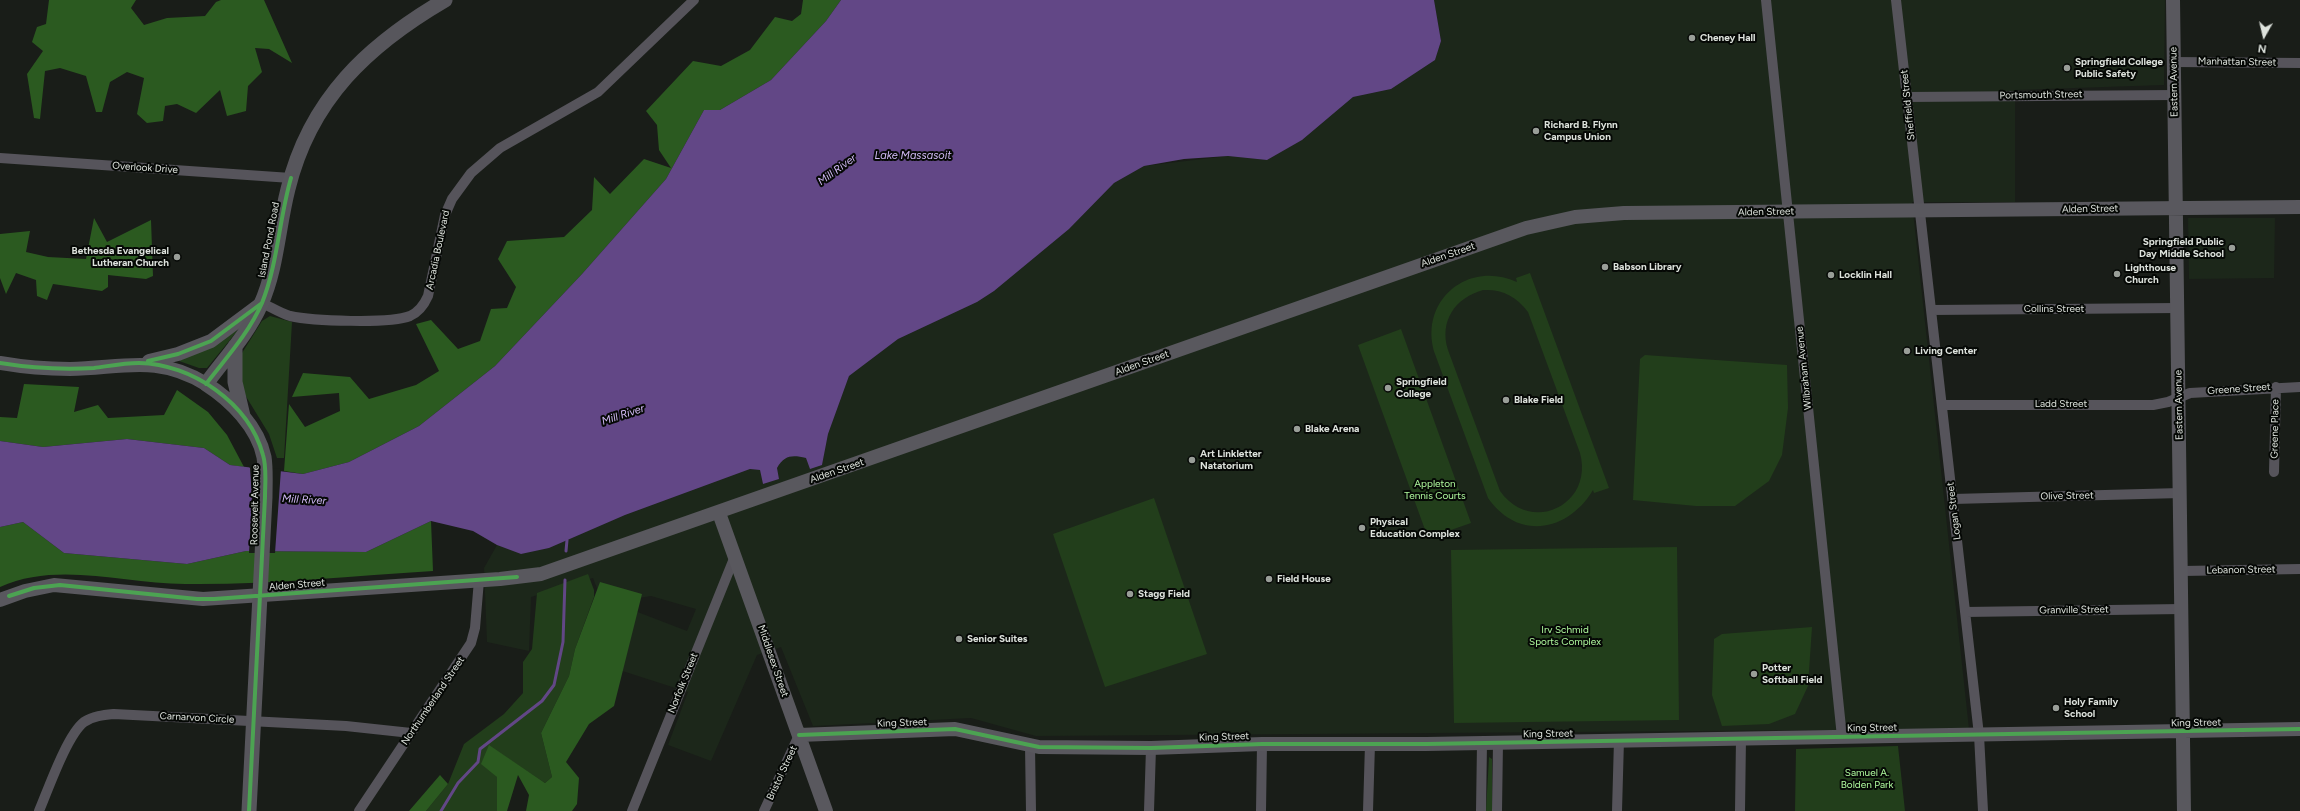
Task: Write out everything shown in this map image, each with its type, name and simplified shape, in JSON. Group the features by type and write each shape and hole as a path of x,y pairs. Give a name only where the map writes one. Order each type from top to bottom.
{"main road":[{"name":"Island Pond Road","path":"206,384 252,322 262,303 274,264 291,178 311,130 340,84 383,41 407,23 445,0"},
{"path":"235,346 235,382 244,418"},
{"name":"Roosevelt Avenue","path":"206,384 227,399 244,418 256,435 264,458 265,497 249,811"}],"street":[{"name":"Arcadia Boulevard","path":"262,303 287,315 302,317 381,321 399,319 414,314 425,304 428,296 448,206 470,173 500,148 598,92 694,0"},
{"name":"Wilbraham Avenue","path":"1766,0 1786,212 1842,737"},
{"name":"Sheffield Street","path":"1896,0 1920,211"},
{"name":"Eastern Avenue","path":"2173,0 2181,493 2184,811"},
{"name":"Manhattan Street","path":"2174,62 2300,63"},
{"name":"Portsmouth Street","path":"1907,97 2175,95"},
{"name":"Overlook Drive","path":"0,158 291,178"},
{"name":"Alden Street","path":"0,600 34,588 60,585 197,599 259,596 542,574 1526,228 1564,218 1606,214 2300,207"},
{"name":"Logan Street","path":"1920,211 1979,735 1983,811"},
{"path":"138,363 178,354 211,341 262,303"},
{"name":"Collins Street","path":"1931,310 2178,308"},
{"name":"Roosevelt Avenue","path":"0,363 39,368 70,369 138,363 181,371 206,384"},
{"name":"Greene Street","path":"2179,397 2190,393 2276,387 2300,387"},
{"name":"Greene Place","path":"2274,472 2276,387"},
{"name":"Ladd Street","path":"1942,405 2154,405 2179,397"},
{"name":"Olive Street","path":"1953,499 2181,493"},
{"name":"Middlesex Street","path":"719,513 826,811"},
{"name":"Norfolk Street","path":"632,811 735,556"},
{"name":"Lebanon Street","path":"2182,571 2300,569"},
{"name":"Northumberland Street","path":"359,811 471,644 475,628 479,580"},
{"name":"Granville Street","path":"1965,612 2182,609"},
{"name":"Carnarvon Circle","path":"39,811 73,734 80,725 92,718 114,714 254,721 346,726 411,734"},
{"name":"King Street","path":"799,736 955,729 1030,746 1151,748 1262,744 1498,743 2300,729"},
{"name":"Bristol Street","path":"764,811 799,736"},
{"path":"1740,738 1740,811"},
{"path":"1618,740 1618,811"},
{"path":"1481,811 1482,743"},
{"path":"1497,811 1498,743"},
{"path":"1261,811 1262,744"},
{"path":"1368,811 1370,744"},
{"path":"1030,746 1031,811"},
{"path":"1149,811 1151,748"}],"shaded area":[{"name":"Springfield College","path":"1434,0 2165,0 2164,85 2015,90 2015,202 1912,202 1969,729 1036,736 971,718 813,726 781,647 757,655 711,761 668,745 688,692 613,668 635,611 687,631 696,609 651,596 603,604 593,578 531,597 529,651 487,642 484,568 497,545 521,554 549,548 625,515 750,469 760,470 763,484 779,479 777,468 782,459 793,455 807,458 822,465 828,434 849,376 898,339 977,302 994,291 1069,229 1114,183 1144,166 1228,156 1267,160 1302,140 1353,97 1391,89 1435,60 1441,41"},
{"name":"Springfield Public Day Middle School","path":"2188,218 2275,218 2274,278 2189,279"}],"green space":[{"path":"49,0 136,0 131,8 144,25 167,18 205,16 216,2 221,0 264,0 292,63 269,49 255,48 262,72 248,86 246,111 227,116 220,90 196,113 177,104 165,106 163,121 147,123 137,114 144,78 127,72 110,82 102,112 96,112 86,76 60,68 45,71 40,119 34,118 27,74 43,51 32,42 37,27 46,24"},
{"path":"803,0 841,0 826,21 771,80 720,110 704,110 666,179 582,274 495,366 419,426 349,462 303,474 284,471 289,404 305,427 340,411 339,393 292,397 303,373 350,377 369,399 416,385 439,371 416,324 431,320 458,349 480,341 491,309 507,308 516,287 498,259 507,241 564,237 592,210 594,177 610,194 644,159 671,168 659,150 657,125 646,111 693,61 721,66 750,50 775,17 792,21 801,14"},
{"path":"94,218 107,242 151,220 153,276 146,279 108,275 108,287 102,291 53,284 47,300 37,296 36,280 16,273 6,294 0,278 0,234 30,231 26,252 48,257 86,259"},
{"path":"1530,273 1609,488 1594,493 1593,490 1583,504 1570,515 1557,522 1542,526 1528,525 1514,521 1500,512 1488,498 1435,354 1432,335 1434,318 1440,302 1451,290 1465,281 1481,276 1498,276 1517,282 1516,278","holes":["1483,290 1502,292 1508,295 1519,302 1528,312 1580,453 1582,471 1578,487 1569,499 1557,508 1543,512 1528,511 1513,504 1500,491 1448,350 1446,330 1448,320 1452,312 1464,299"]},
{"path":"270,316 292,322 284,458 277,458 269,434 242,390 242,353 262,321"},
{"name":"Appleton Tennis Courts","path":"1401,329 1471,523 1428,538 1358,345"},
{"path":"238,330 207,368 199,368 179,361"},
{"path":"1645,355 1787,365 1788,408 1782,455 1769,481 1735,506 1696,506 1633,500 1640,359"},
{"path":"24,384 79,387 74,412 98,405 108,418 164,415 177,390 208,412 227,435 244,467 230,465 204,448 127,439 43,447 0,441 0,417 17,418"},
{"name":"Stagg Field","path":"1154,498 1207,654 1105,687 1053,534"},
{"path":"431,521 433,571 278,582 216,584 162,583 68,575 22,579 0,587 0,527 23,522 64,553 187,564 246,551 366,552"},
{"name":"Irv Schmid Sports Complex","path":"1677,547 1679,720 1454,723 1451,550"},
{"path":"588,574 594,590 594,597 575,649 569,676 541,733 552,777 545,783 489,746 497,777 497,811 426,811 448,784 464,744 504,714 523,693 523,662 532,649 537,593"},
{"path":"600,582 642,594 614,706 589,724 566,762 579,778 577,804 572,811 526,811 529,795 518,775 507,811 497,811 497,777 481,764 489,745 545,783 552,777 541,733 569,676 575,649"},
{"path":"1812,627 1808,686 1795,714 1769,724 1722,726 1712,695 1714,639 1722,634"},
{"name":"Samuel A. Bolden Park","path":"1898,746 1905,811 1795,811 1796,749"},
{"path":"1489,757 1492,759 1492,811 1486,811"},
{"path":"440,775 448,784 426,811 409,811"}],"water":[{"name":"Lake Massasoit","path":"841,0 1434,0 1441,41 1435,60 1391,89 1353,97 1302,140 1267,160 1228,156 1184,159 1144,166 1114,183 1069,229 994,291 977,302 898,339 849,376 828,434 822,465 810,469 806,458 797,456 789,457 786,458 777,468 779,479 763,484 760,470 750,469 625,515 549,548 521,554 497,545 473,531 431,521 366,552 246,551 187,564 64,553 23,522 0,527 0,441 43,447 127,439 204,448 230,465 303,474 349,462 419,426 495,366 582,274 666,179 704,110 720,110 771,80 826,21"}],"pier":[{"path":"248,465 281,469 275,553 249,553 252,497 250,468"}],"waterway":[{"path":"566,551 567,540"},
{"path":"441,811 458,783 478,762 480,749 542,701 554,685 563,642 565,580"}],"cycle path":[{"path":"206,384 251,325 262,303 272,272 291,178"},
{"path":"148,361 178,354 211,341 262,303"},
{"path":"0,363 58,369 94,368 139,363 159,365 179,370 216,390 232,403 256,436 264,460 265,497 249,811"},
{"path":"9,596 34,588 60,585 197,599 214,599 517,577"},
{"path":"799,735 955,729 1039,747 1151,748 1262,744 1426,744 2300,729"}],"place":[{"name":"Cheney Hall","path":"1692,38"},
{"name":"Springfield College Public Safety","path":"2067,68"},
{"name":"Richard B. Flynn Campus Union","path":"1536,131"},
{"name":"Springfield Public Day Middle School","path":"2232,248"},
{"name":"Bethesda Evangelical Lutheran Church","path":"177,257"},
{"name":"Babson Library","path":"1605,267"},
{"name":"Lighthouse Church","path":"2117,274"},
{"name":"Locklin Hall","path":"1831,275"},
{"name":"Living Center","path":"1907,351"},
{"name":"Springfield College","path":"1388,388"},
{"name":"Blake Field","path":"1506,400"},
{"name":"Blake Arena","path":"1297,429"},
{"name":"Art Linkletter Natatorium","path":"1192,460"},
{"name":"Physical Education Complex","path":"1362,528"},
{"name":"Field House","path":"1269,579"},
{"name":"Stagg Field","path":"1130,594"},
{"name":"Senior Suites","path":"959,639"},
{"name":"Potter Softball Field","path":"1754,674"},
{"name":"Holy Family School","path":"2056,708"}],"water label":[{"name":"Mill River","path":"837,170"},
{"name":"Mill River","path":"623,415"},
{"name":"Mill River","path":"304,500"}]}
